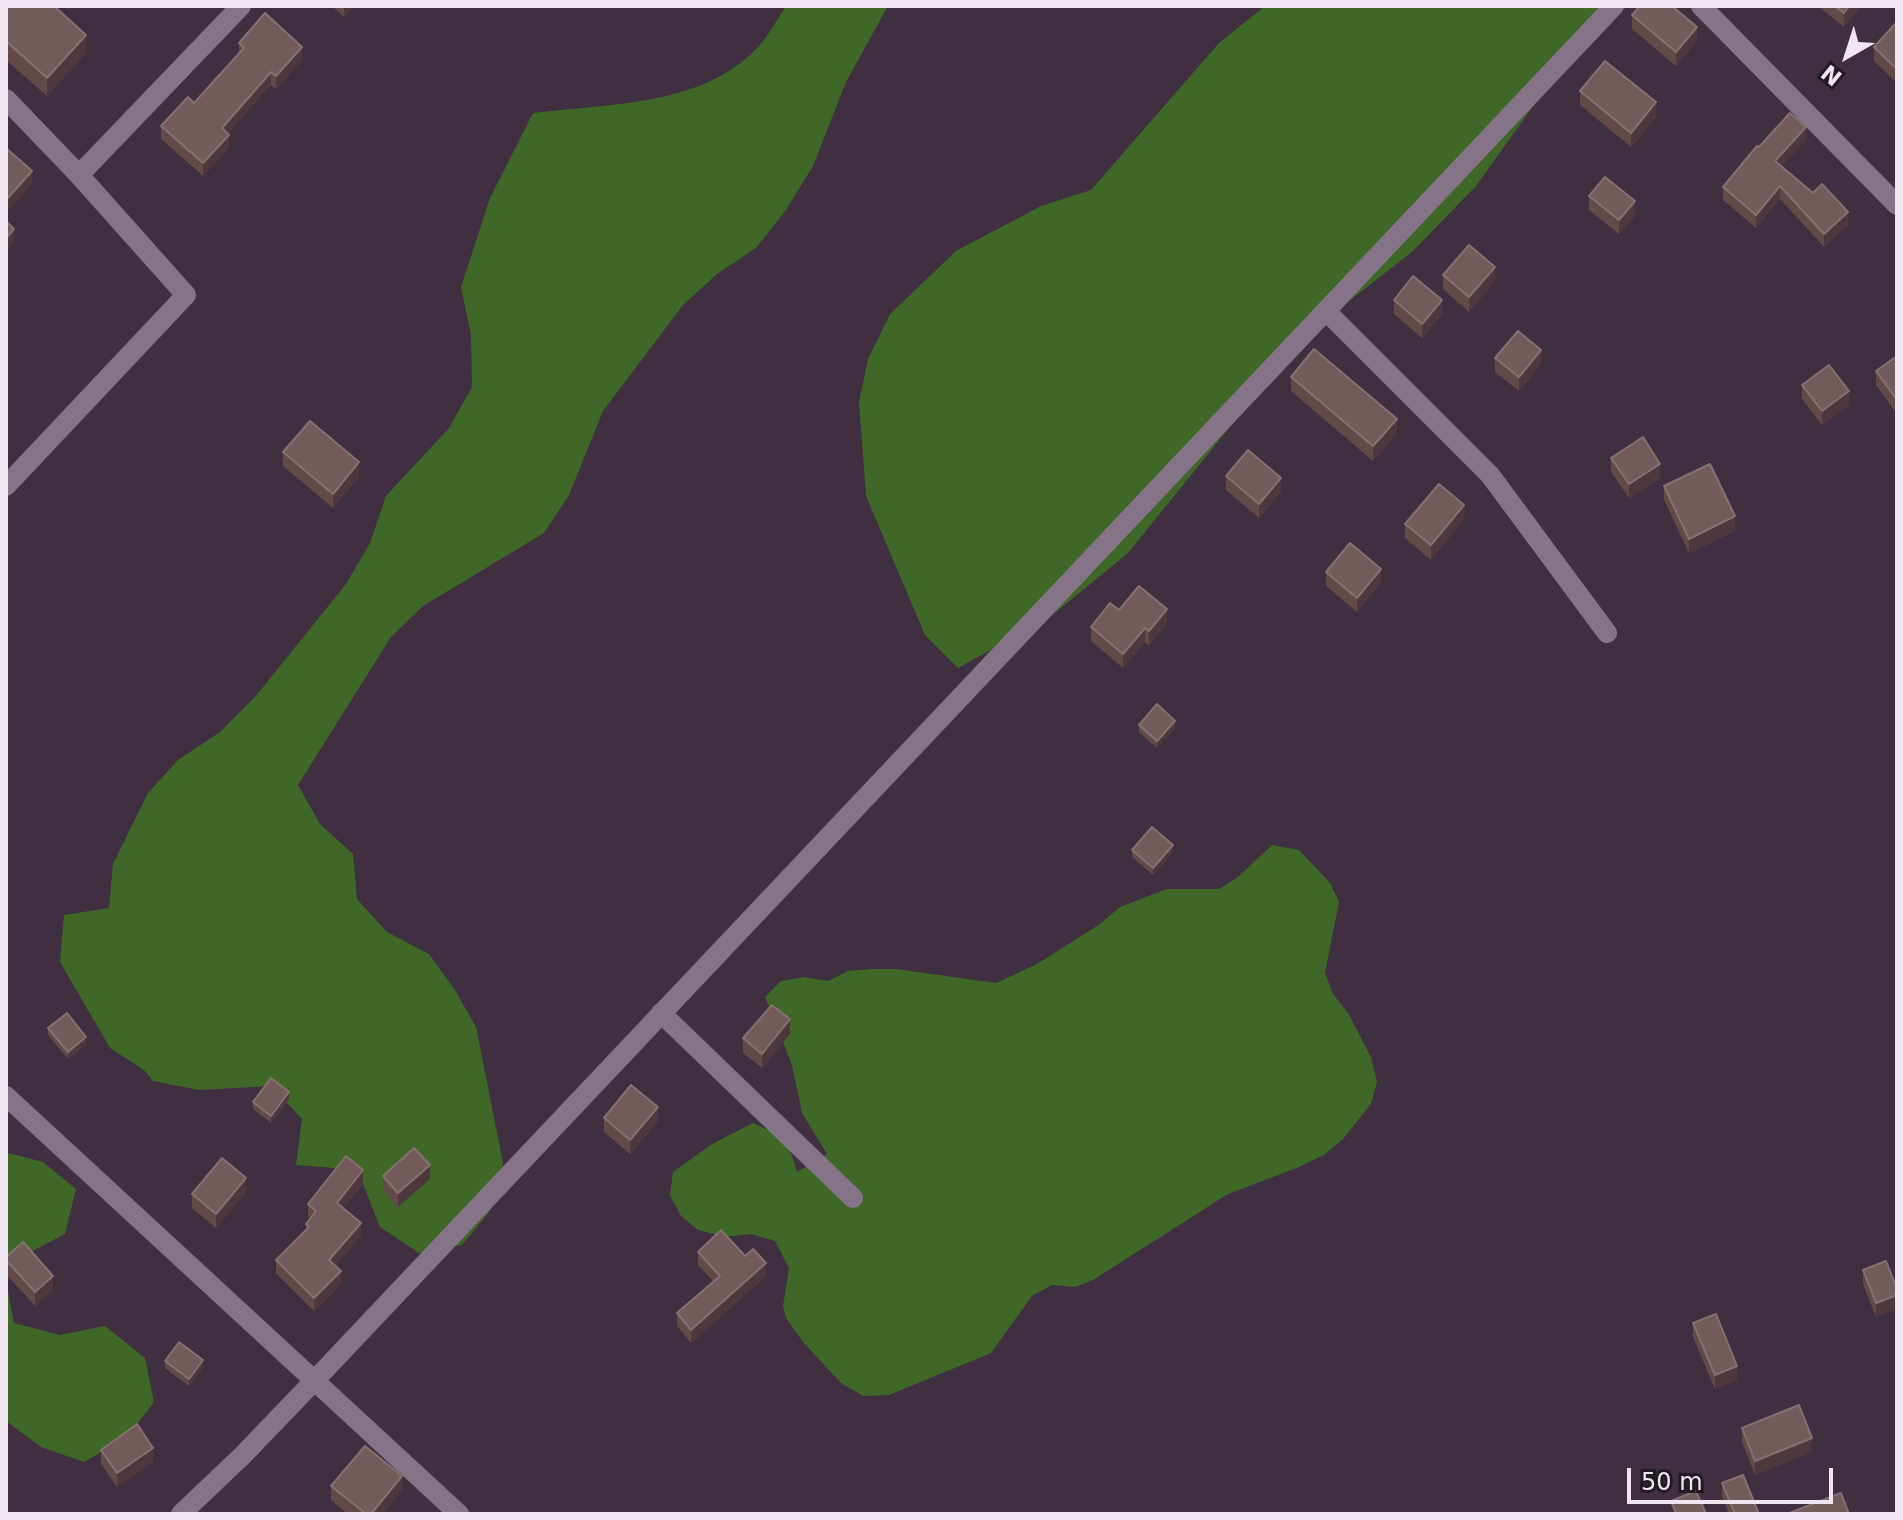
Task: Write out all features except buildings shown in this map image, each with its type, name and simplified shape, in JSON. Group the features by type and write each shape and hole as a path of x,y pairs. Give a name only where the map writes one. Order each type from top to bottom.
{"street":[{"path":"79,175 241,6"},
{"path":"181,1514 315,1380 1614,6"},
{"path":"1701,6 1897,205"},
{"path":"6,99 186,295 6,486"},
{"path":"1326,311 1490,475 1607,633"},
{"path":"661,1013 853,1198"},
{"path":"6,1096 459,1514"}],"green space":[{"path":"786,6 888,6 846,82 813,166 786,210 756,248 717,274 683,305 603,411 569,495 544,533 423,606 391,637 298,785 320,824 353,854 357,899 387,932 429,954 476,1027 503,1163 490,1211 462,1245 419,1253 380,1227 363,1184 346,1169 296,1165 302,1119 271,1086 199,1090 153,1081 144,1070 110,1048 60,962 64,915 109,908 113,864 148,793 178,760 220,732 255,697 346,584 370,543 386,496 449,428 472,387 471,335 461,287 490,198 533,113 651,99 707,83 732,69 754,51"},
{"path":"1265,6 1605,6 1476,186 1413,251 1302,338 1128,553 1050,617 958,668 925,635 866,496 859,402 868,359 890,314 956,251 1041,206 1091,190 1219,43"},
{"path":"1272,845 1299,850 1330,883 1339,902 1325,973 1333,994 1348,1013 1371,1057 1377,1082 1371,1104 1343,1139 1324,1155 1228,1194 1093,1280 1075,1287 1052,1285 1032,1296 991,1353 889,1395 863,1396 841,1383 803,1342 786,1318 783,1306 789,1268 775,1241 751,1234 725,1237 698,1230 681,1216 670,1195 673,1172 712,1144 753,1123 783,1141 797,1172 827,1154 802,1113 792,1065 765,997 781,981 804,977 828,981 848,971 896,969 996,983 1037,964 1100,924 1120,907 1167,889 1219,889 1238,877"},
{"path":"8,1153 43,1162 76,1189 65,1234 23,1256 6,1271"},
{"path":"6,1280 14,1323 60,1335 105,1326 145,1358 154,1402 127,1437 84,1462 41,1447 6,1421"}]}
